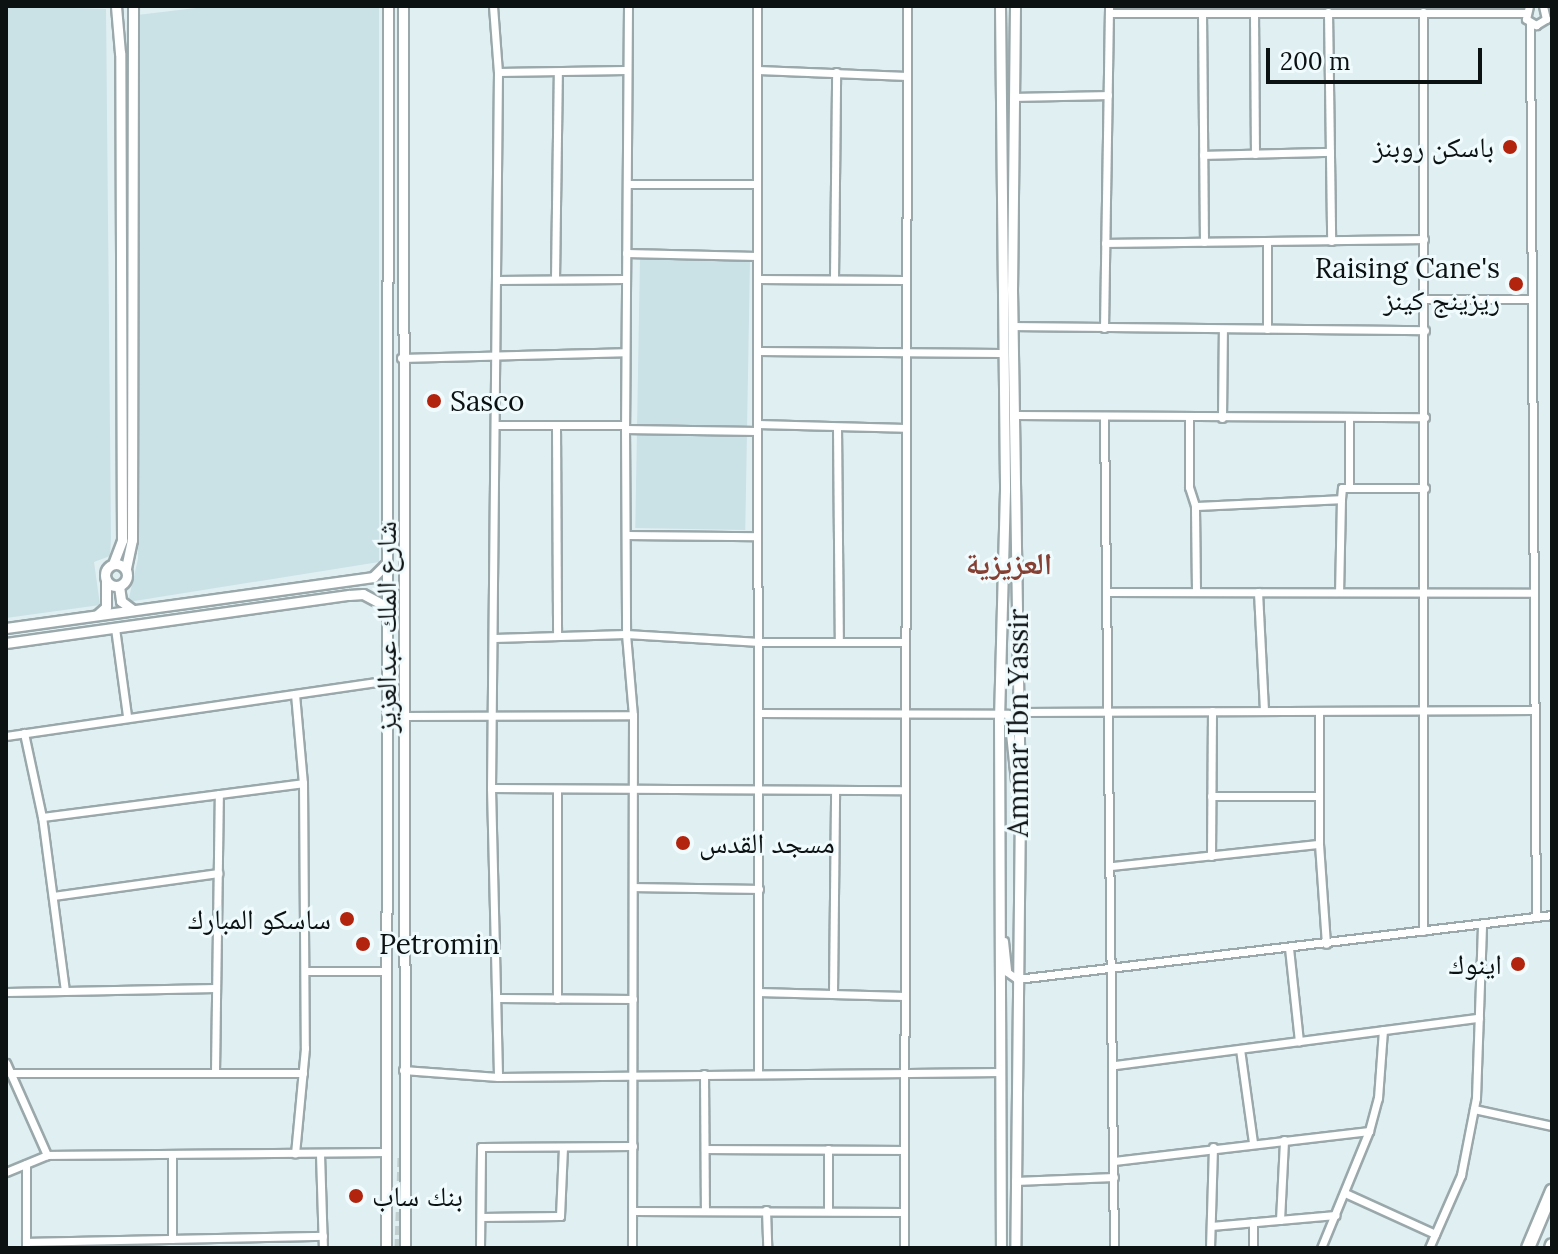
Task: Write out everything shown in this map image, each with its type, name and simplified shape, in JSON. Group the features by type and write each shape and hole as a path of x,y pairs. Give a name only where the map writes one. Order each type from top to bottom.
{"main road":[{"path":"1528,1248 1552,1191"}],"street":[{"path":"97,615 106,607 106,580 122,540 120,53 116,6"},
{"path":"119,586 127,578 132,540 133,6"},
{"name":"شارع الملك عبدالعزيز","path":"384,1248 388,6"},
{"name":"شارع الملك عبدالعزيز","path":"403,6 401,1070 405,1248"},
{"path":"493,6 498,72 491,788 498,1077"},
{"path":"628,6 624,352 629,535 626,634 633,715 632,1248"},
{"path":"757,6 759,351 755,536 760,642 758,1073"},
{"path":"904,1248 907,6"},
{"name":"Ammar Ibn Yassir","path":"1000,6 1001,353 1005,490 999,713 1001,1248"},
{"name":"Ammar Ibn Yassir","path":"1015,6 1013,326 1020,814 1015,1248"},
{"path":"1542,24 1547,16 1543,6"},
{"path":"1104,328 1109,10 1202,13 1527,10 1530,23 1536,917"},
{"path":"1328,12 1331,241"},
{"path":"1423,12 1423,931"},
{"path":"1202,13 1204,242"},
{"path":"1254,13 1255,154"},
{"path":"1530,23 1552,26"},
{"path":"498,72 626,70"},
{"path":"758,70 907,76"},
{"path":"555,279 558,72"},
{"path":"834,278 836,72"},
{"path":"1015,97 1108,95"},
{"path":"1203,155 1330,152"},
{"path":"627,184 756,184"},
{"path":"1105,243 1424,239"},
{"path":"1267,241 1267,329"},
{"path":"626,253 757,256"},
{"path":"497,280 625,279"},
{"path":"759,279 904,280"},
{"path":"1425,299 1530,299"},
{"path":"1013,326 1425,330"},
{"path":"1222,418 1223,329"},
{"path":"759,351 1001,353"},
{"path":"401,358 494,352 624,352"},
{"path":"1016,415 1104,419 1425,417"},
{"path":"1189,418 1189,487 1195,506 1196,590"},
{"path":"1349,418 1349,488"},
{"path":"1104,419 1114,970 1114,1248"},
{"path":"495,425 905,428"},
{"path":"556,427 557,634"},
{"path":"837,427 839,642"},
{"path":"1339,592 1342,488 1425,488"},
{"path":"1195,506 1341,499"},
{"path":"629,535 755,536"},
{"path":"113,564 126,568"},
{"path":"6,628 362,578 377,575 385,565"},
{"path":"362,578 363,594"},
{"path":"106,580 119,586"},
{"path":"119,586 121,601 133,610"},
{"path":"1108,592 1533,593"},
{"path":"1258,592 1264,711"},
{"path":"6,643 363,594 386,606"},
{"path":"115,628 127,716"},
{"path":"494,638 626,634 760,642 905,642"},
{"path":"6,736 127,716 385,681"},
{"path":"295,694 303,783 305,971 303,1073 295,1154"},
{"path":"1019,712 1534,710"},
{"path":"1211,856 1212,711"},
{"path":"1319,711 1319,844 1326,944"},
{"path":"401,716 491,712 633,715"},
{"path":"760,713 905,716 1008,714 1020,814"},
{"path":"24,733 42,817 65,991"},
{"path":"42,817 303,783"},
{"path":"491,788 905,790"},
{"path":"557,789 557,999"},
{"path":"833,993 835,790"},
{"path":"215,1072 219,794"},
{"path":"1211,796 1319,796"},
{"path":"1112,866 1319,844"},
{"path":"53,896 218,873"},
{"path":"633,887 759,889"},
{"path":"1000,915 1007,972 1017,979 1114,970 1552,915"},
{"path":"1429,1248 1461,1175 1474,1109 1482,924"},
{"path":"1289,948 1299,1041"},
{"path":"305,971 383,971"},
{"path":"6,992 216,988"},
{"path":"758,992 905,996"},
{"path":"498,998 633,999"},
{"path":"1115,1065 1479,1018"},
{"path":"1321,1248 1369,1131 1378,1098 1383,1030"},
{"path":"1240,1049 1253,1143"},
{"path":"6,1063 47,1155"},
{"path":"401,1070 498,1077 1001,1072"},
{"path":"10,1073 303,1073"},
{"path":"704,1074 705,1209"},
{"path":"1474,1109 1552,1126"},
{"path":"1114,1161 1369,1131"},
{"path":"1280,1220 1284,1140"},
{"path":"480,1248 481,1147 633,1146"},
{"path":"1210,1248 1213,1147"},
{"path":"481,1217 560,1216 563,1148"},
{"path":"705,1149 904,1150"},
{"path":"828,1149 828,1211"},
{"path":"6,1172 47,1155 385,1152"},
{"path":"320,1154 323,1248"},
{"path":"172,1155 172,1239"},
{"path":"26,1164 26,1245 323,1236"},
{"path":"1015,1181 1114,1177"},
{"path":"1345,1193 1435,1234"},
{"path":"766,1210 767,1248"},
{"path":"633,1211 904,1212"},
{"path":"1211,1226 1336,1215"},
{"path":"1253,1222 1253,1248"},
{"path":"248,1238 248,1248"}],"shaded area":[{"path":"6,6 106,9 111,538 110,556 94,562 100,605 6,618"},
{"path":"213,6 379,6 379,562 128,602 138,559 137,15"},
{"path":"640,258 750,260 745,530 635,528"}],"tunnel":[{"path":"399,1248 402,1156"}],"place":[{"name":"باسكن روبنز","path":"1510,147"},
{"name":"Raising Cane's ريزينج كينز","path":"1516,284"},
{"name":"Sasco","path":"434,401"},
{"name":"مسجد القدس","path":"683,843"},
{"name":"ساسكو المبارك","path":"347,919"},
{"name":"Petromin","path":"363,944"},
{"name":"اينوك","path":"1518,964"},
{"name":"بنك ساب","path":"356,1196"}],"district":[{"name":"العزيزية","path":"1009,563"}]}
